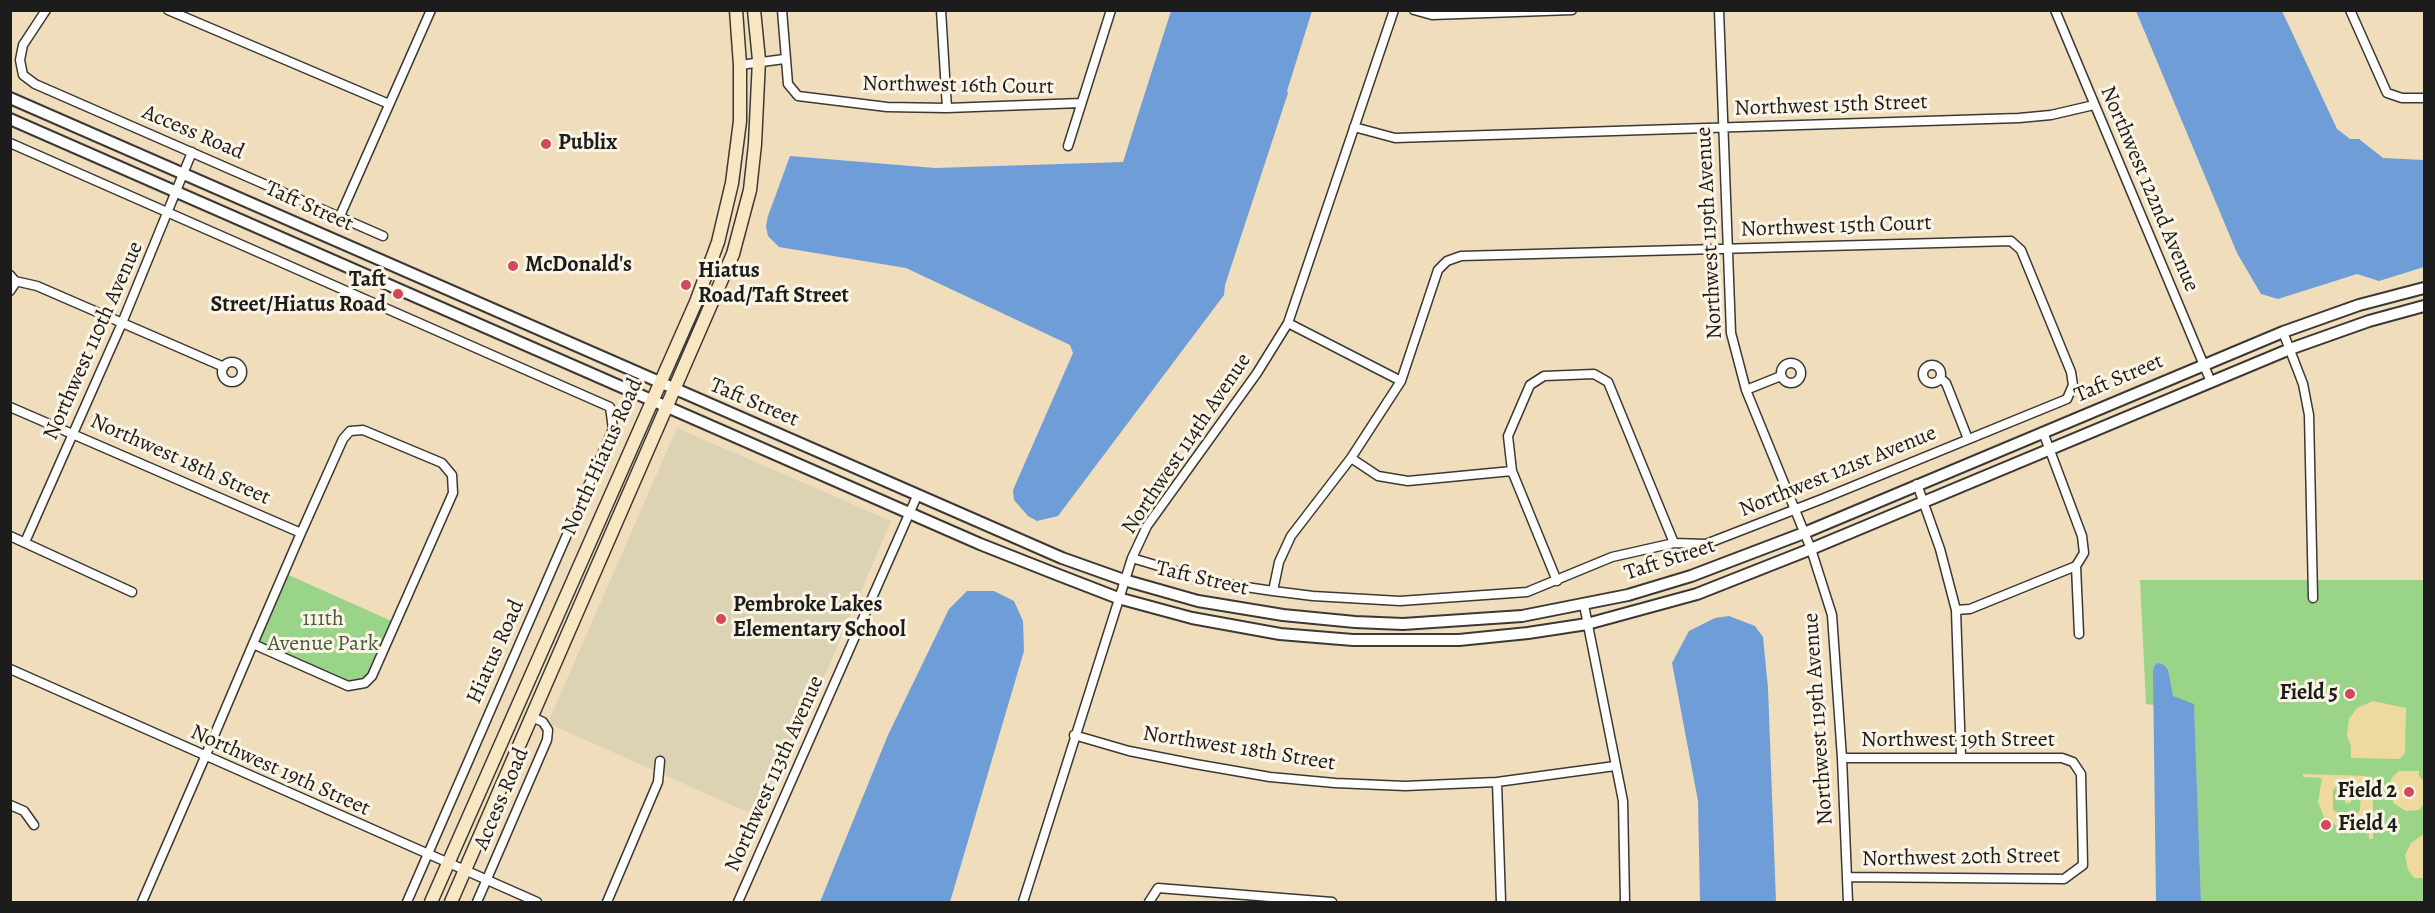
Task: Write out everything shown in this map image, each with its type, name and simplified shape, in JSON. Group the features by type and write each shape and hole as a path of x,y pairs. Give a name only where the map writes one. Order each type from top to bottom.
{"main road":[{"name":"North Hiatus Road","path":"431,903 696,302 718,242 732,183 740,121 740,65 736,10"},
{"name":"North Hiatus Road","path":"451,903 733,254 750,190 755,144 759,60 754,10"},
{"path":"603,510 620,518"}],"street":[{"name":"Access Road","path":"46,10 23,45 20,60 23,75 35,84 383,236"},
{"path":"168,10 388,104"},
{"path":"340,216 431,10"},
{"path":"740,65 759,60 784,59 782,10"},
{"path":"941,10 947,108"},
{"path":"1068,146 1111,10"},
{"name":"Northwest 114th Avenue","path":"1023,903 1074,735 1132,558 1147,526 1257,373 1288,323 1394,10"},
{"path":"1414,10 1432,15 1572,10"},
{"name":"Northwest 119th Avenue","path":"1719,10 1731,333 1736,362 1746,390 1811,549 1832,615 1842,758 1848,903"},
{"name":"Northwest 122nd Avenue","path":"2055,10 2211,382"},
{"path":"2350,10 2387,93 2402,98 2424,98"},
{"name":"Northwest 16th Court","path":"784,59 788,84 798,96 887,107 947,108 1081,103"},
{"name":"Taft Street","path":"10,98 675,391 1062,558 1124,580 1198,601 1283,615 1354,622 1403,624 1522,616 1584,605 1691,576 1804,533 2283,332 2359,305 2424,288"},
{"name":"Northwest 15th Street","path":"1354,127 1395,138 2019,118 2051,115 2094,105"},
{"name":"Taft Street","path":"10,119 909,513 1118,598 1192,618 1280,634 1353,640 1459,640 1587,624 1696,594 1811,549 2290,349 2369,321 2424,306"},
{"path":"10,143 170,213"},
{"name":"Northwest 110th Avenue","path":"25,542 170,213 192,153"},
{"name":"Hiatus Road","path":"170,213 605,404 613,414 613,429 407,903"},
{"name":"Northwest 15th Court","path":"1401,381 1438,270 1447,261 1461,256 2011,241"},
{"name":"Northwest 121st Avenue","path":"1132,558 1212,582 1272,591 1400,601 1527,592 1612,557 1674,543 1706,544 2067,399 2073,385 2072,372 2025,260 2020,250 2011,241"},
{"path":"407,292 415,275"},
{"path":"10,291 13,278 38,286 224,367"},
{"path":"508,336 516,319"},
{"path":"1272,591 1279,562 1291,536 1351,458 1401,381 1288,323"},
{"path":"2283,332 2303,384 2309,415 2313,598"},
{"path":"1557,581 1512,471 1508,436 1530,385 1544,376 1594,374 1608,382 1630,430 1674,543"},
{"path":"1746,390 1781,376"},
{"path":"1940,378 1946,383 1968,439"},
{"name":"Northwest 18th Street","path":"10,407 302,533"},
{"path":"142,903 205,757 302,533 343,439 350,431 363,430 442,463 452,474 453,493 372,676 365,683 348,686 254,644"},
{"path":"2043,432 2082,536 2084,553 2076,566 2079,634"},
{"path":"1351,458 1378,476 1408,481 1512,471"},
{"path":"836,480 843,463"},
{"path":"1917,484 1940,549 1956,610 1961,756"},
{"name":"Northwest 113th Avenue","path":"738,903 917,496"},
{"path":"10,536 132,592"},
{"path":"1956,610 1970,609 2076,566"},
{"path":"1584,605 1623,801 1625,903"},
{"path":"1353,640 1354,622"},
{"name":"Northwest 19th Street","path":"10,669 537,903"},
{"name":"Access Road","path":"477,903 547,741 548,730 543,722 532,717"},
{"name":"Northwest 18th Street","path":"1074,735 1129,751 1270,777 1405,786 1497,782 1615,766"},
{"name":"Northwest 19th Street","path":"1842,758 1961,756 2062,758 2073,762 2081,774 2083,865 2074,873"},
{"path":"607,903 658,782 660,761"},
{"path":"1497,782 1501,903"},
{"path":"10,805 24,811 34,825"},
{"name":"Northwest 20th Street","path":"1847,878 2064,879 2074,873"},
{"path":"1149,903 1158,888 1332,903"}],"shaded area":[{"name":"Pembroke Lakes Elementary School","path":"677,428 891,521 763,819 552,725 550,718"}],"green space":[{"name":"111th Avenue Park","path":"284,573 396,623 372,676 348,686 253,644"},
{"path":"2140,580 2424,580 2424,902 2201,902 2194,710 2146,704"}],"sand":[{"path":"2373,701 2406,708 2405,753 2399,759 2351,758 2351,746 2347,736 2349,719 2357,708"},
{"path":"2399,771 2419,771 2419,776 2424,781 2424,804 2419,810 2406,811 2393,803 2391,779"},
{"path":"2303,774 2366,776 2373,782 2373,839 2369,839 2368,824 2344,829 2325,820 2318,802 2322,778 2303,777","holes":["2337,786 2355,787 2356,789 2344,798 2346,804 2351,802 2351,798 2358,791 2361,792 2360,810 2357,814 2337,813 2333,810 2333,790"]},
{"path":"2424,834 2424,878 2414,878 2408,870 2405,855 2411,843"}],"water":[{"path":"1171,11 1312,11 1288,93 1225,285 1224,295 1058,516 1037,521 1028,516 1014,500 1013,490 1073,353 1070,345 906,268 779,247 768,236 766,226 768,216 790,156 935,168 1123,162"},
{"path":"2136,11 2282,11 2337,129 2350,139 2359,139 2383,158 2424,160 2424,267 2379,281 2357,274 2278,299 2261,294 2237,253"},
{"path":"967,591 994,591 1014,601 1023,621 1024,651 950,902 820,902 888,735 949,609"},
{"path":"1729,616 1755,626 1763,637 1768,688 1776,902 1700,902 1698,801 1672,663 1689,631 1715,618"},
{"path":"2158,663 2164,665 2168,670 2173,696 2194,704 2201,902 2156,902 2153,672 2154,666"}],"place":[{"name":"Publix","path":"546,144"},
{"name":"McDonald's","path":"513,266"},
{"name":"Hiatus Road/Taft Street","path":"686,285"},
{"name":"Taft Street/Hiatus Road","path":"398,294"},
{"name":"Pembroke Lakes Elementary School","path":"721,619"},
{"name":"Field 5","path":"2350,694"},
{"name":"Field 2","path":"2409,792"},
{"name":"Field 4","path":"2326,825"}]}
